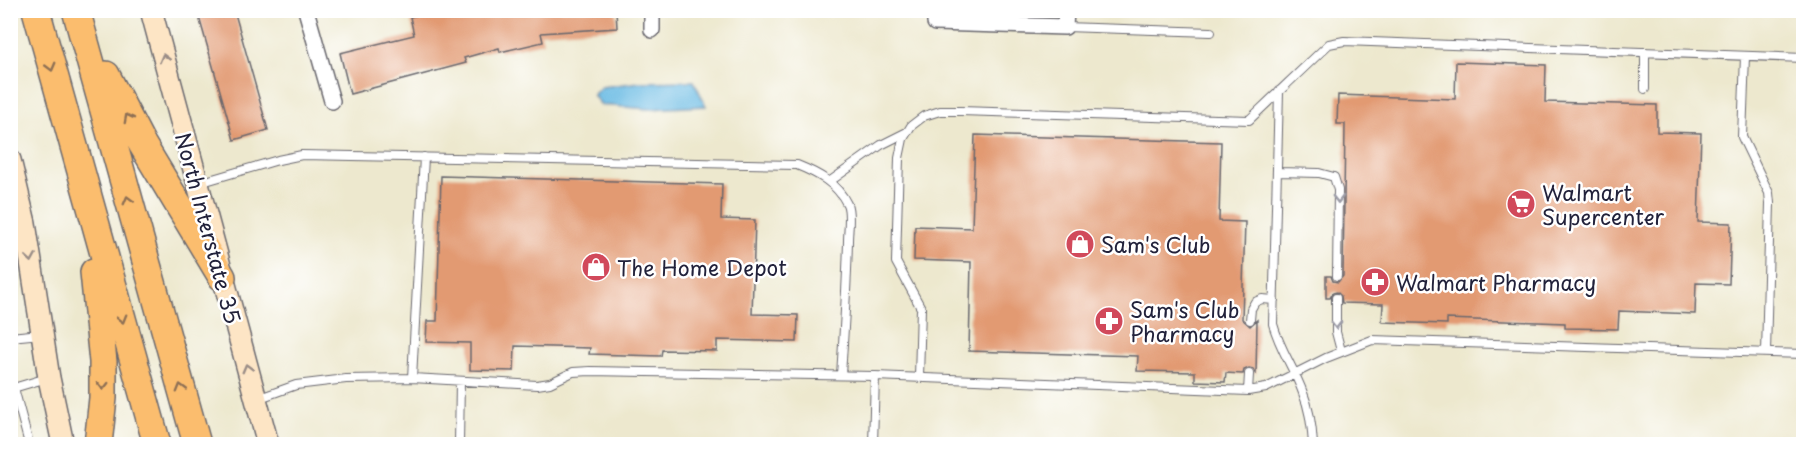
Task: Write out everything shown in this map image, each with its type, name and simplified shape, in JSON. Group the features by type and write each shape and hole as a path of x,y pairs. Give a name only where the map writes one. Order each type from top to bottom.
{"highway":[{"path":"36,10 157,444"},
{"path":"76,12 141,144 222,277"},
{"path":"76,12 197,444"},
{"path":"88,202 104,362 98,444"}],"main road":[{"name":"North Interstate 35","path":"151,10 268,444"},
{"path":"12,171 18,223 63,444"}],"street":[{"path":"306,10 332,101"},
{"path":"652,10 652,30"},
{"path":"935,10 935,22 1065,27 1066,10"}],"lane":[{"path":"1065,27 1211,32"},
{"path":"919,377 921,308 896,261 899,158 903,139 910,126 924,116 940,111 1249,120 1329,44 1344,40 1803,58"},
{"path":"1645,52 1645,89"},
{"path":"1745,56 1742,137 1769,193 1770,203 1766,353"},
{"path":"1279,91 1273,324 1278,343 1306,400 1313,444"},
{"path":"829,182 881,145 907,132"},
{"path":"198,184 302,155 797,165 816,172 829,182 840,192 848,206 847,288 841,375"},
{"path":"412,378 424,157"},
{"path":"1278,172 1319,173 1334,177 1338,190 1337,276"},
{"path":"1336,298 1335,332 1341,351"},
{"path":"1250,320 1251,309 1255,302 1262,299 1274,300"},
{"path":"10,338 42,334"},
{"path":"256,400 296,385 317,381 412,378 537,384 550,383 573,372 590,371 919,377 1248,391 1266,388 1341,351 1372,340 1803,354"},
{"path":"1248,391 1249,374"},
{"path":"873,444 875,376"},
{"path":"29,444 12,388 49,378"},
{"path":"459,444 460,381"}],"water":[{"path":"694,81 706,106 648,109 601,105 593,95 601,87 640,82"}],"building":[{"path":"197,10 234,10 268,130 234,140"},
{"path":"437,10 616,10 617,28 541,33 543,42 500,52 499,48 464,58 466,63 350,94 340,53 414,35 410,17"},
{"name":"Walmart Supercenter","path":"1456,62 1546,65 1545,102 1657,105 1657,132 1701,133 1698,222 1731,223 1729,284 1696,283 1695,314 1619,311 1618,329 1565,328 1565,323 1447,319 1447,324 1382,322 1383,304 1342,303 1341,296 1337,292 1333,293 1330,298 1326,298 1326,276 1331,276 1333,281 1338,282 1343,276 1345,124 1337,124 1338,95 1455,99"},
{"name":"Sam's Club","path":"975,135 1221,142 1219,221 1245,222 1242,319 1250,326 1257,320 1256,375 1253,369 1249,368 1244,370 1243,374 1226,373 1225,382 1195,381 1195,372 1137,371 1138,356 969,351 971,262 914,260 915,226 972,228"},
{"name":"The Home Depot","path":"441,176 722,184 721,219 755,220 752,314 798,315 797,342 717,340 717,351 662,350 661,356 589,354 590,348 515,346 514,371 470,370 470,343 426,342 427,321 437,321"}],"place":[{"name":"Walmart Supercenter","path":"1521,204"},
{"name":"Sam's Club","path":"1080,244"},
{"name":"The Home Depot","path":"596,267"},
{"name":"Walmart Pharmacy","path":"1375,282"},
{"name":"Sam's Club Pharmacy","path":"1109,321"}]}
